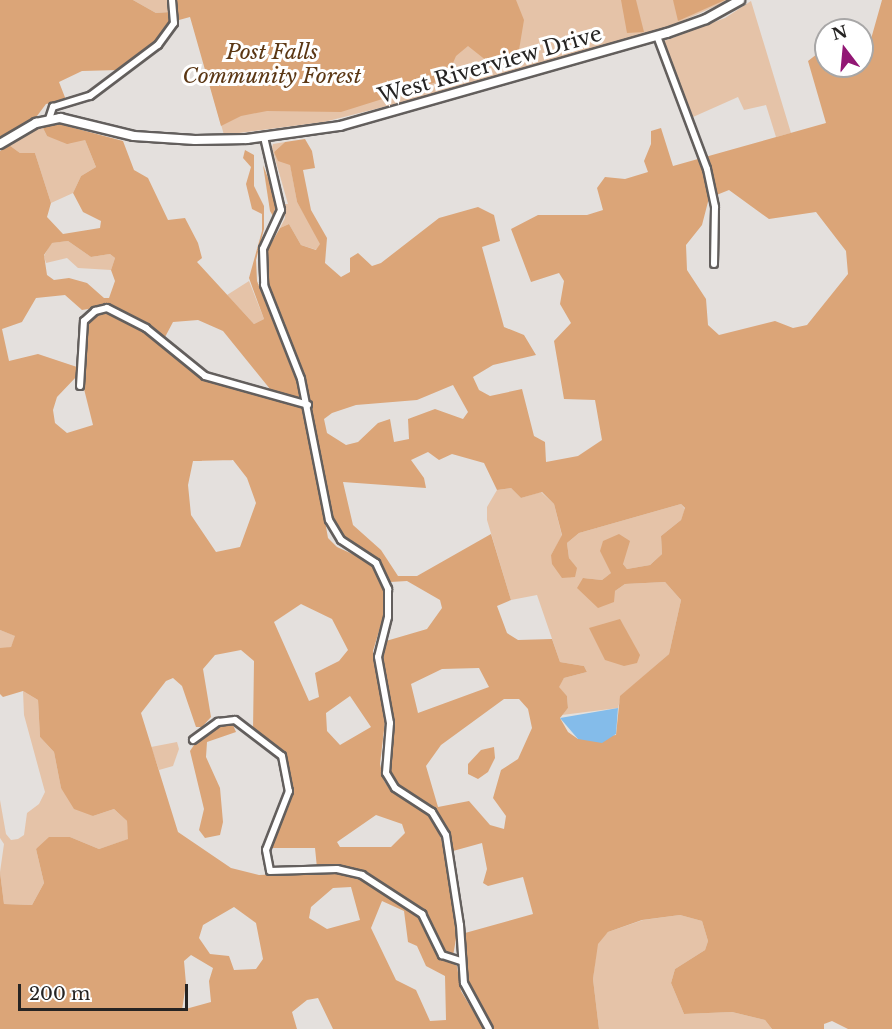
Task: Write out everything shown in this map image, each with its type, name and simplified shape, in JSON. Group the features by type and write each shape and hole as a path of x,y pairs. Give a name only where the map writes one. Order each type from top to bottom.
{"street":[{"path":"49,119 53,107 90,96 158,45 174,23 172,0"},
{"name":"West Riverview Drive","path":"0,144 23,128 49,119 73,120 111,132 160,138 264,137 358,121 657,36 706,19 740,0"},
{"path":"657,36 707,169 715,207 714,264"},
{"path":"264,137 281,210 263,249 261,272 308,405 333,531 376,563 386,580 388,617 378,657 389,710 387,773 395,788 432,812 446,835 460,925 461,961 467,993 489,1029"},
{"path":"80,386 84,321 95,311 107,308 146,328 205,376 308,405"},
{"path":"193,740 218,722 235,720 282,756 289,790 266,850 270,871 337,869 362,875 423,914 442,955 461,961"}],"green space":[{"path":"0,0 133,0 156,13 170,12 172,22 147,51 119,70 82,71 59,82 66,100 46,104 37,116 0,140"},
{"path":"133,0 170,0 170,12 156,13"},
{"name":"Post Falls Community Forest","path":"175,0 516,0 524,20 518,56 511,60 492,65 468,46 456,56 446,79 341,112 267,111 241,116 221,126 190,17 179,20"},
{"name":"Post Falls Community Forest","path":"186,0 729,0 660,31 459,88 324,122 224,135"},
{"path":"621,0 636,0 644,32 627,33"},
{"path":"673,0 725,0 678,21"},
{"path":"882,0 892,0 892,1029 848,1029 832,1021 824,1024 824,1029 772,1029 765,1020 732,1012 684,1014 671,983 675,969 705,950 708,941 702,921 680,915 642,920 608,932 598,944 593,979 599,1029 494,1029 467,982 465,933 533,914 523,877 488,886 483,883 487,869 482,843 453,851 433,809 398,786 390,773 393,723 383,662 386,641 427,629 442,608 440,600 407,581 390,582 375,556 343,538 332,520 301,368 266,279 268,249 280,228 289,224 301,245 316,250 320,244 297,202 290,165 278,161 274,152 285,142 305,139 312,151 315,168 303,170 311,210 327,238 325,263 341,277 350,272 350,258 358,253 372,266 381,263 439,218 478,207 494,215 500,241 482,247 504,327 524,335 536,355 493,365 473,377 479,390 490,396 522,389 534,436 545,442 546,462 578,456 602,440 595,400 564,399 554,341 571,323 560,304 564,281 559,273 531,282 511,229 538,215 587,215 603,210 597,188 605,177 625,179 648,172 644,161 651,144 651,131 661,128 673,166 826,123 808,61 814,56 814,78 874,78 874,28","holes":["729,190 769,219 816,212 846,251 848,274 807,325 793,328 775,321 719,335 708,325 706,299 687,270 686,245 702,225 709,198","453,385 468,412 463,419 435,409 408,419 409,439 394,442 390,419 378,423 358,442 346,445 327,433 324,419 332,413 356,405 417,400","428,452 439,460 452,454 484,463 497,490 511,488 521,498 542,492 554,504 562,535 551,555 552,564 562,578 575,577 577,568 569,558 567,543 579,533 681,504 685,508 681,520 661,536 662,554 650,565 627,569 623,564 630,541 619,534 603,541 600,551 611,573 602,580 583,578 577,588 598,608 614,602 615,591 625,584 665,582 681,600 669,654 620,696 616,735 578,739 568,732 560,718 568,708 567,696 559,687 564,678 587,672 584,666 560,662 552,639 518,640 507,633 497,606 511,600 491,534 417,576 398,576 381,550 353,525 343,482 426,488 424,478 411,460","479,668 489,687 418,713 411,684 442,669","504,699 519,699 528,709 532,728 518,759 501,770 493,798 506,816 504,829 490,825 469,801 438,807 426,766 441,745"]},
{"path":"751,1 791,133 776,137 766,105 744,110 738,97 693,117 664,41 725,18"},
{"path":"59,124 123,141 134,170 148,178 168,220 185,218 198,243 202,258 197,262 254,324 264,319 249,278 262,231 262,214 252,209 246,184 251,167 243,158 245,150 254,155 254,186 264,206 264,229 256,260 257,281 302,395 298,398 270,389 223,331 198,320 173,322 164,339 118,310 106,306 82,310 65,295 36,298 22,322 2,329 9,361 38,354 77,367 77,376 57,397 53,410 55,423 67,433 93,425 83,385 86,322 97,312 107,311 146,331 214,384 270,395 305,407 328,538 337,547 372,563 384,591 385,611 373,651 385,722 380,764 384,781 391,791 429,814 436,825 445,850 457,933 453,956 444,953 434,926 408,899 363,873 317,868 315,848 270,848 289,804 290,774 281,749 253,730 254,661 241,650 215,655 203,669 211,717 202,727 196,727 182,686 173,678 166,681 141,713 178,832 231,868 259,875 337,872 362,877 420,915 439,956 457,966 461,991 484,1029 333,1029 318,998 307,1000 292,1012 297,1029 0,1029 0,872 4,904 32,905 44,883 36,849 49,837 70,837 99,849 128,839 127,821 114,809 93,816 74,809 61,788 54,752 40,737 38,700 23,691 3,697 0,694 0,648 11,647 15,636 0,630 0,151 9,145 20,153 35,153 51,203 47,217 63,234 100,228 101,221 83,212 73,193 81,176 96,167 85,140 67,144 47,136 42,126","holes":["68,241 91,257 110,254 115,258 111,270 115,281 109,298 104,298 87,283 69,278 54,280 47,275 44,255 52,243","233,460 247,478 256,503 240,547 216,552 191,515 188,485 193,461","301,604 332,619 348,650 339,661 315,673 319,697 309,701 274,622","350,696 371,727 340,745 327,731 326,713","376,815 402,824 405,833 391,847 340,847 337,842","351,887 360,920 327,929 309,918 311,907 333,888","382,901 404,911 408,942 417,946 426,966 445,976 446,1020 430,1021 416,990 396,980 371,928","234,907 256,923 263,959 256,969 234,970 229,956 210,954 199,938 203,925","191,955 213,968 209,981 211,1002 182,1010 186,984 184,961"]},
{"path":"42,126 47,136 85,140 96,167 81,176 73,193 51,203 35,153 20,153 9,145"},
{"path":"285,142 274,152 290,164 297,202 321,243 317,250 301,245 289,224 280,228 285,218 284,204 288,204 272,148 273,144"},
{"path":"263,165 277,201 273,216 270,211"},
{"path":"68,241 91,257 110,254 115,258 111,270 78,268 67,258 46,263 44,256 51,243"},
{"path":"249,281 264,319 254,324 227,295"},
{"path":"511,488 521,498 541,492 554,504 562,536 551,555 576,568 569,558 567,543 579,533 681,504 685,509 681,520 661,536 662,554 650,565 627,569 623,564 602,580 583,578 615,591 625,584 665,582 681,600 669,654 621,696 618,708 562,715 568,708 567,696 558,687 564,678 587,672 584,666 560,662 537,595 511,600 487,520 487,507 497,490"},
{"path":"620,619 640,655 637,663 624,666 605,660 589,628"},
{"path":"0,630 16,636 11,647 0,648"},
{"path":"23,691 38,700 40,737 54,752 61,788 93,816 114,809 127,821 129,839 99,849 70,837 36,849 44,883 32,905 4,904 0,872 4,844 0,838 0,800 6,834 11,840 18,839 24,835 27,813 39,804 45,792 24,715"},
{"path":"223,724 233,725 236,732 207,742 206,757 220,788 223,822 220,835 205,838 199,830 204,809 190,751 200,736"},
{"path":"177,742 179,749 173,766 159,770 151,747"},
{"path":"494,747 495,758 488,772 478,779 468,774 468,764 481,750"},
{"path":"680,915 702,921 708,941 705,950 675,969 671,983 684,1014 732,1012 765,1020 772,1029 599,1029 593,979 597,944 608,932 643,920"}],"water":[{"path":"618,708 616,734 602,743 578,739 560,718"}]}
